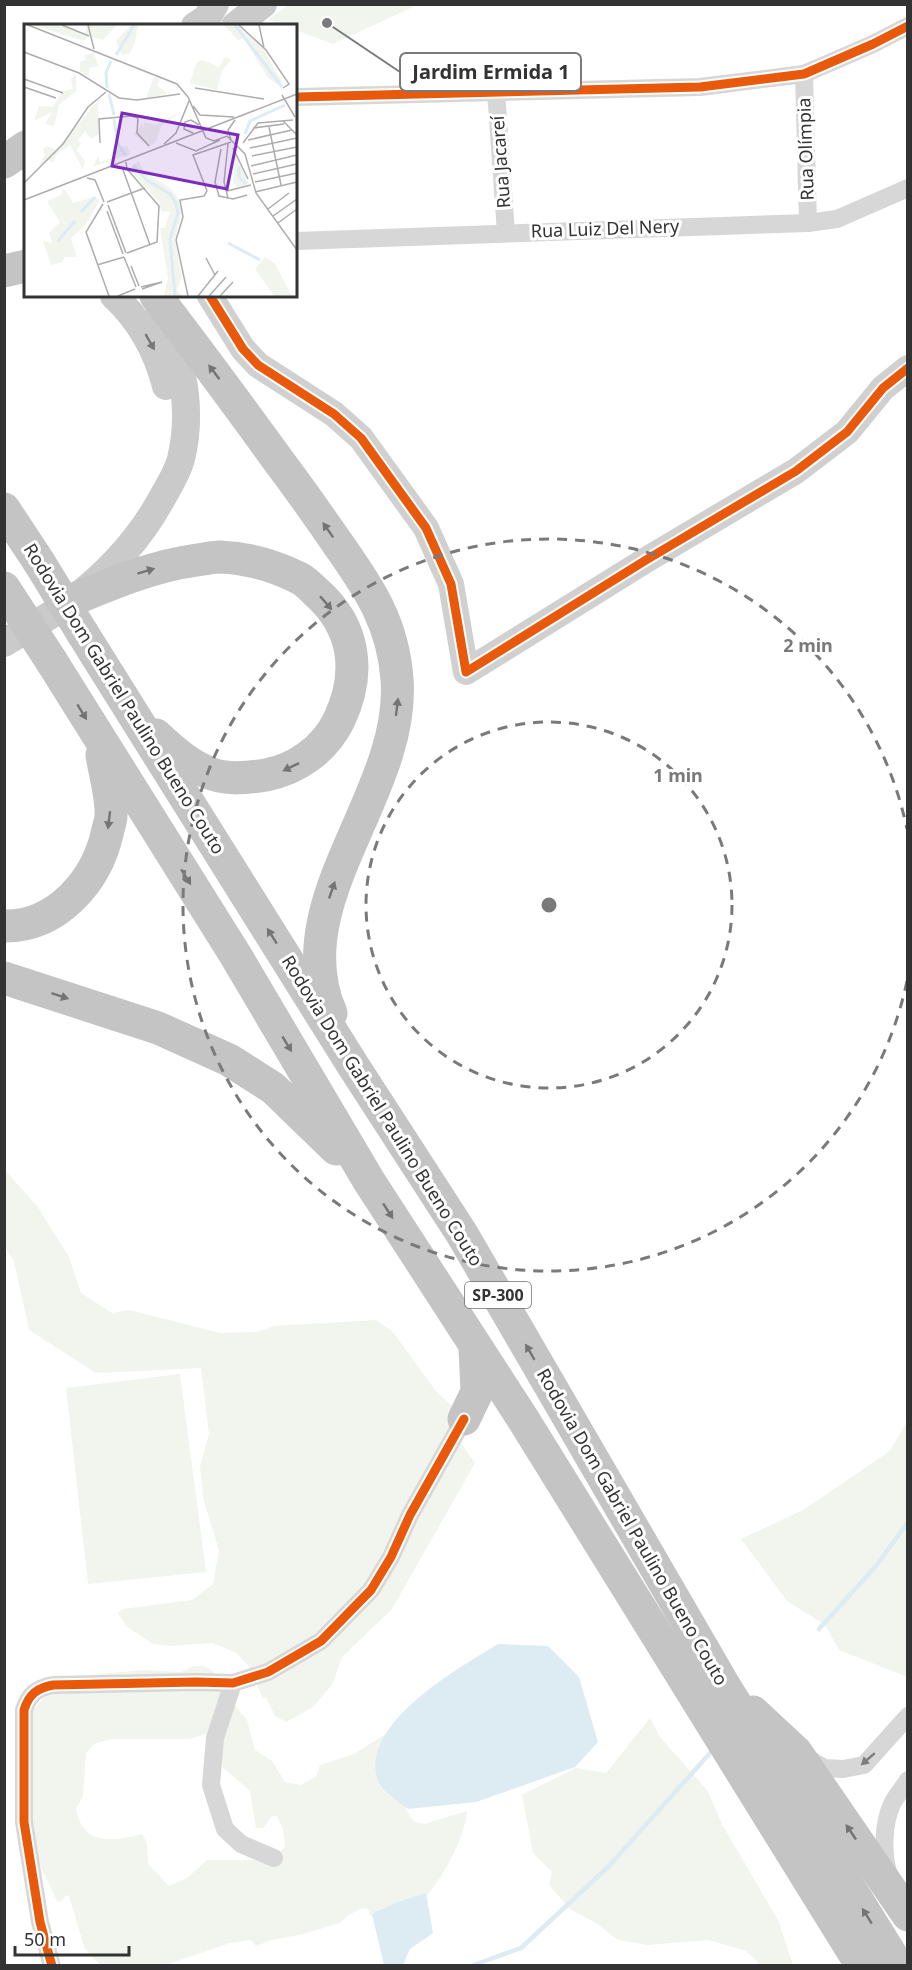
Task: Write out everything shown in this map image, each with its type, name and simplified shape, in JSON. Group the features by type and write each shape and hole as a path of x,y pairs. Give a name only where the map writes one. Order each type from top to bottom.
{"highway":[{"path":"4,162 24,148"},
{"path":"4,271 24,266"},
{"path":"157,297 313,508 371,591 383,617 390,641 397,677 398,703 390,748 363,819 343,860 324,915 323,925 320,964 326,1003 354,1067"},
{"name":"Rodovia Dom Gabriel Paulino Bueno Couto","path":"4,509 354,1067 462,1234 725,1687 898,1965"},
{"path":"72,600 138,573 172,563 219,557 266,564 300,579 324,599 337,616 352,650 352,688 335,729 315,752 292,767 278,772 245,778 213,774 180,757 133,714"},
{"name":"Rodovia Dom Gabriel Paulino Bueno Couto","path":"4,588 236,956 369,1181 523,1419 862,1965"},
{"path":"4,926 36,921 54,912 74,897 93,870 104,849 111,816 100,742"},
{"path":"4,978 158,1028 229,1060 273,1088 369,1181"},
{"path":"465,1419 477,1392 475,1347"},
{"path":"465,1419 478,1417 523,1419"},
{"path":"725,1687 796,1752 902,1907"}],"main road":[{"path":"198,24 207,18 215,4"},
{"path":"238,24 263,4"},
{"path":"4,629 42,608 118,548 138,524 157,483 169,442 167,391 158,356 137,321 115,297"},
{"path":"4,643 72,600 104,574 138,537 174,476 180,460 186,409 181,369 169,333 151,297"}],"street":[{"path":"297,97 700,87 804,74 908,26"},
{"name":"Rua Olímpia","path":"804,74 808,223"},
{"name":"Rua Jacareí","path":"496,91 506,233"},
{"name":"Rua Luiz Del Nery","path":"297,242 808,223 837,219 908,188"},
{"path":"211,297 243,349 258,364 334,414 361,438 426,528 452,584 466,672 628,571 796,471 847,432 883,388 908,368"},
{"path":"52,1965 40,1922 24,1822 24,1710 34,1692 53,1685 233,1683 268,1672 288,1662 321,1641 371,1590 391,1557 410,1515 465,1419"},
{"path":"233,1683 215,1738 211,1785 225,1829 241,1844 274,1858"},
{"path":"796,1752 824,1768 843,1770 864,1765 906,1721"},
{"path":"902,1907 885,1863 885,1833 892,1805 908,1780"}],"shaded area":[{"path":"288,4 417,5 333,44 297,30 297,24 281,24 268,20"},
{"path":"4,1169 37,1206 69,1257 81,1293 112,1313 129,1310 220,1333 257,1332 274,1326 376,1320 393,1332 435,1390 469,1423 461,1443 475,1463 392,1609 342,1657 332,1685 313,1707 286,1722 275,1716 266,1697 263,1698 249,1667 237,1653 212,1643 171,1646 153,1644 126,1626 118,1613 123,1609 192,1600 213,1584 219,1550 203,1498 200,1466 209,1434 201,1368 96,1373 29,1330 14,1261 5,1247"},
{"path":"180,1374 206,1572 88,1584 66,1388"},
{"path":"907,1421 908,1673 905,1676 839,1650 825,1625 787,1601 741,1539 803,1510 890,1451"},
{"path":"498,1644 548,1646 579,1677 598,1742 575,1767 476,1802 408,1809 387,1792 378,1781 376,1760 383,1739 397,1719 416,1700"},
{"path":"194,1666 205,1666 213,1671 224,1692 247,1720 255,1750 272,1761 285,1782 300,1785 316,1777 320,1765 354,1754 395,1728 406,1809 414,1822 424,1824 467,1811 455,1851 438,1881 419,1904 405,1912 371,1917 368,1909 362,1908 347,1916 340,1923 303,1934 272,1940 256,1946 251,1940 230,1943 163,1966 100,1965 85,1949 69,1896 66,1895 61,1902 57,1901 24,1831 31,1713 47,1694 92,1675 142,1670 181,1672","holes":["210,1733 221,1766 250,1791 256,1828 263,1828 272,1816 277,1816 283,1829 285,1846 278,1855 266,1860 207,1860 187,1878 169,1886 148,1864 147,1843 142,1834 121,1838 101,1838 92,1835 79,1821 76,1808 83,1797 86,1753 94,1744 112,1739 189,1739"]},
{"path":"650,1718 660,1737 707,1790 722,1824 779,1922 793,1965 759,1965 746,1951 708,1940 648,1945 618,1940 596,1923 570,1909 549,1885 552,1872 533,1853 522,1795 576,1768 606,1773"},
{"path":"426,1893 433,1933 410,1949 403,1965 384,1965 372,1914 395,1903"}],"waterway":[{"path":"819,1629 876,1566 908,1522"},
{"path":"471,1966 521,1948 608,1867 711,1752"}],"cycle path":[{"path":"297,97 700,87 804,74 908,26"},
{"path":"211,297 243,349 258,365 334,414 361,438 426,528 451,584 466,672 646,560 796,471 847,432 883,388 908,368"},
{"path":"52,1966 40,1922 24,1822 24,1710 31,1696 38,1690 53,1685 233,1683 268,1672 321,1641 371,1590 391,1557 410,1515 464,1419"}],"place":[{"name":"Jardim Ermida 1","path":"327,23"}]}
